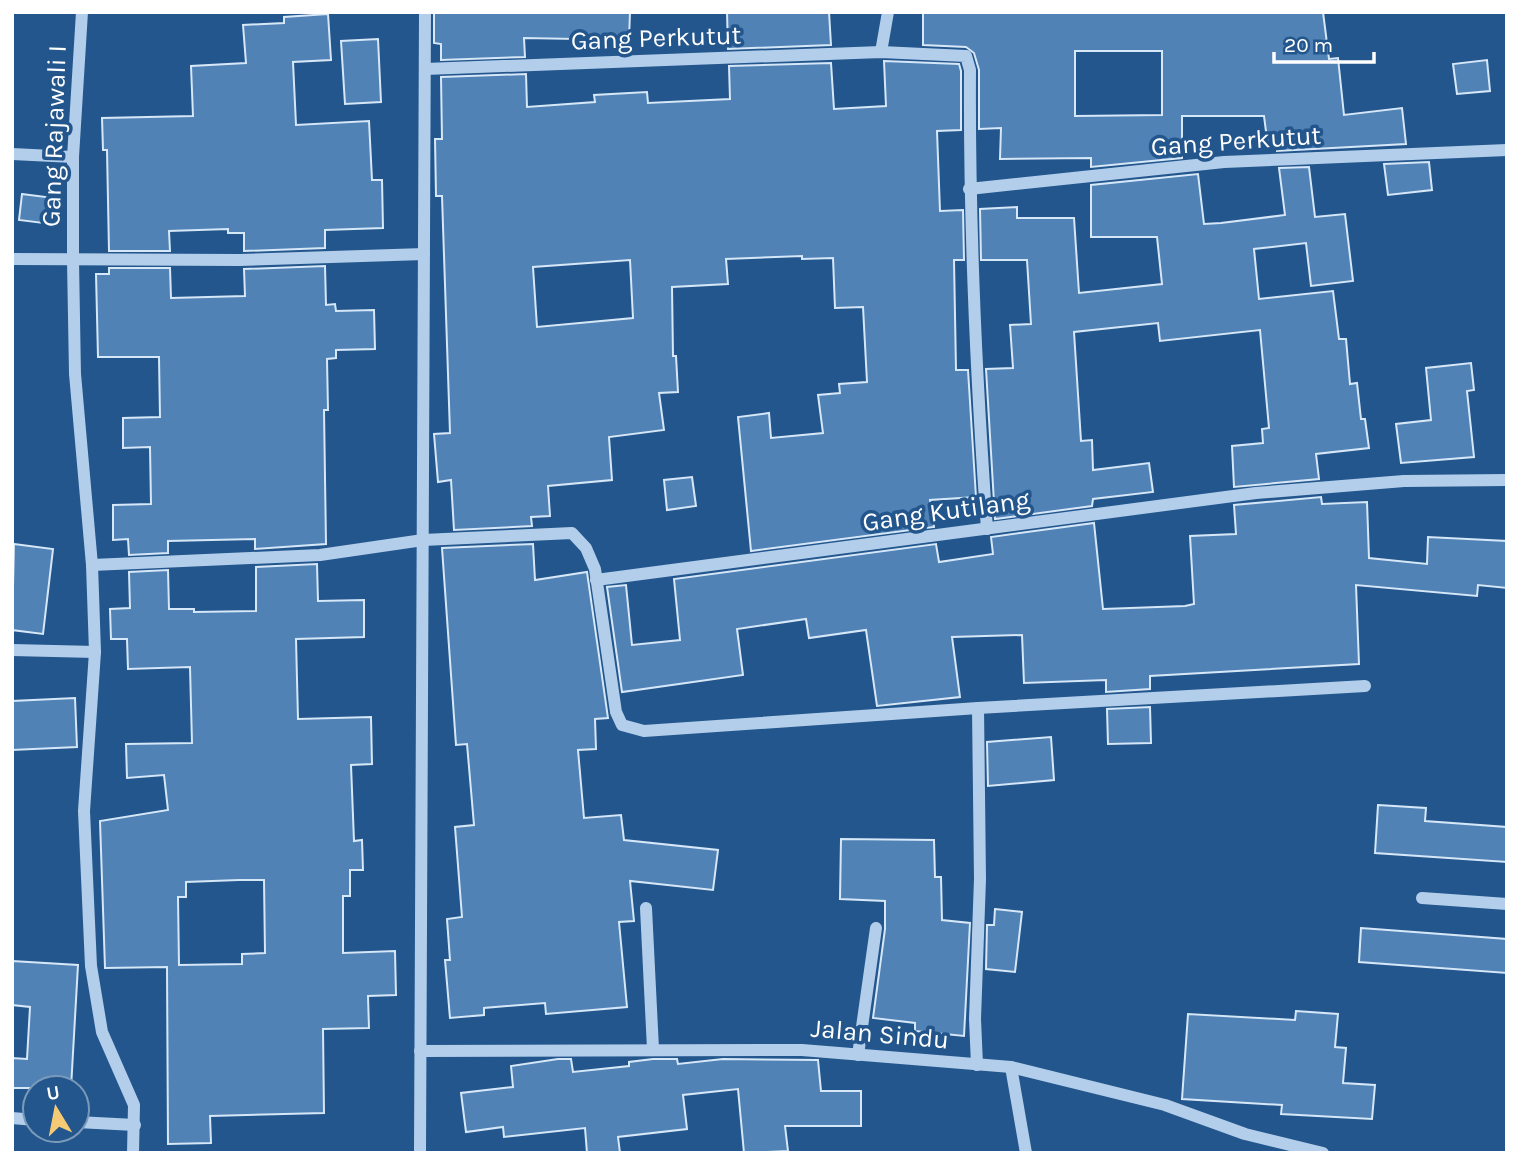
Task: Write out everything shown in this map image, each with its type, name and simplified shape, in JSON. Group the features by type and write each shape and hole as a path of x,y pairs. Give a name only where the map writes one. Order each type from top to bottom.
{"street":[{"name":"Gang Rajawali I","path":"82,12 73,157 75,374 92,565 95,652 84,811 91,966 102,1031 130,1092 135,1125 133,1153"},
{"path":"420,1153 425,12"},
{"path":"881,52 888,12"},
{"name":"Gang Perkutut","path":"425,69 881,52 966,56 970,70 969,189 974,323 987,529"},
{"name":"Gang Perkutut","path":"969,189 1224,162 1507,150"},
{"path":"12,154 73,157"},
{"path":"12,259 240,260 424,254"},
{"name":"Gang Kutilang","path":"596,580 1256,494 1404,481 1507,480"},
{"path":"92,565 320,555 423,540 572,533 586,548 596,580 616,712 622,725 631,729 1365,687"},
{"path":"12,650 95,652"},
{"path":"977,1065 975,1019 980,879 978,708"},
{"path":"1422,898 1507,904"},
{"path":"646,908 653,1049"},
{"path":"858,1055 876,928"},
{"name":"Jalan Sindu","path":"421,1051 802,1050 1012,1067 1166,1105 1245,1134 1323,1153"},
{"path":"1012,1067 1026,1153"},
{"path":"91,1123 135,1125"}],"building":[{"path":"434,12 630,12 629,40 524,38 525,57 441,60 441,44 434,43"},
{"path":"727,12 829,12 831,45 728,49"},
{"path":"923,12 1323,12 1329,59 1338,58 1344,115 1402,108 1406,144 1277,151 1277,146 1268,147 1264,116 1182,116 1182,158 1091,167 1091,158 1000,159 1001,128 979,129 979,70 974,53 966,47 923,45","holes":["1075,51 1162,51 1162,115 1075,116"]},
{"path":"328,14 331,60 293,62 296,125 369,121 372,180 382,180 383,228 325,230 325,248 244,251 244,233 228,233 228,229 169,231 170,251 109,251 107,150 103,150 102,118 193,116 191,66 246,63 243,25 284,23 284,17"},
{"path":"378,39 381,102 345,104 341,41"},
{"path":"1487,60 1490,91 1457,94 1453,64"},
{"path":"884,61 959,64 961,130 937,131 940,211 963,210 964,260 954,260 956,370 968,370 976,497 930,500 934,527 751,551 738,417 769,413 771,438 823,433 818,395 840,393 839,384 867,382 863,307 835,308 833,258 802,259 802,256 726,259 728,284 672,287 673,356 676,356 678,392 659,393 664,430 609,437 612,480 548,486 550,516 531,517 532,526 454,530 451,480 438,482 434,434 450,433 442,196 436,196 435,139 442,139 441,77 526,74 527,107 595,102 594,95 647,92 648,103 730,99 729,66 831,63 834,109 886,106","holes":["630,260 633,318 537,327 533,267"]},
{"path":"1429,162 1432,190 1388,195 1384,164"},
{"path":"1309,167 1315,217 1345,214 1353,281 1311,286 1306,243 1254,249 1259,299 1333,291 1339,339 1346,339 1350,384 1357,383 1361,419 1365,419 1369,448 1316,454 1319,479 1234,487 1232,446 1263,443 1262,429 1269,428 1260,330 1160,341 1158,323 1074,332 1081,441 1092,440 1093,470 1149,463 1153,492 1093,499 1092,506 995,519 986,369 1013,368 1010,325 1031,324 1027,260 981,260 980,209 1017,207 1017,218 1074,218 1079,293 1162,284 1157,237 1091,237 1091,185 1198,174 1204,224 1221,223 1285,215 1279,168"},
{"path":"22,194 54,198 51,224 19,220"},
{"path":"325,266 326,305 335,304 336,311 374,310 375,349 336,350 336,358 327,359 328,410 324,410 326,544 255,549 255,539 168,541 168,553 129,555 128,539 113,540 113,505 151,504 150,447 123,448 123,418 160,417 159,357 98,357 96,274 109,274 109,268 170,268 171,298 245,296 244,269"},
{"path":"1471,363 1474,390 1467,391 1474,457 1401,463 1396,424 1431,420 1426,368"},
{"path":"692,477 696,506 667,510 664,480"},
{"path":"1321,497 1322,504 1367,502 1369,558 1427,564 1428,537 1507,541 1507,588 1478,585 1477,596 1356,585 1359,664 1150,676 1150,689 1106,692 1106,680 1024,683 1022,635 952,637 960,697 877,706 866,630 809,638 806,619 737,629 743,675 622,692 607,587 626,585 632,645 680,640 674,579 936,544 939,562 993,554 991,537 1094,523 1103,609 1185,606 1194,604 1190,536 1236,534 1234,505"},
{"path":"14,544 53,549 43,634 12,630"},
{"path":"533,544 535,580 587,572 608,718 595,719 596,749 578,750 584,818 621,815 624,840 718,850 713,890 630,881 634,921 619,922 627,1007 546,1014 545,1003 484,1008 484,1015 450,1018 445,960 450,960 447,919 462,917 455,827 474,825 467,744 456,745 442,548"},
{"path":"317,564 318,601 364,600 364,637 296,639 298,719 371,717 372,764 351,765 354,841 362,840 363,870 350,870 350,896 343,896 343,953 395,951 396,995 368,996 369,1028 323,1029 324,1113 210,1116 211,1143 168,1144 167,967 105,968 100,821 168,810 164,775 127,778 126,744 192,743 190,667 128,669 127,639 111,639 110,609 130,608 129,572 168,570 169,609 194,609 194,612 256,611 256,567","holes":["264,880 265,953 242,954 242,964 179,965 178,897 186,897 186,882"]},
{"path":"75,698 77,747 12,750 12,701"},
{"path":"1150,707 1151,743 1108,744 1107,709"},
{"path":"1051,737 1054,780 988,786 987,742"},
{"path":"1378,805 1426,808 1425,821 1507,827 1507,862 1375,853"},
{"path":"841,839 934,840 935,877 941,877 942,920 970,923 964,1036 915,1031 915,1023 873,1018 885,929 885,901 840,899"},
{"path":"995,909 1022,912 1015,972 986,969 987,925 994,925"},
{"path":"1361,928 1507,939 1507,973 1359,962"},
{"path":"12,961 78,965 72,1074 21,1074 21,1088 12,1088 12,1058 27,1059 30,1007 12,1005"},
{"path":"1296,1011 1338,1014 1335,1047 1346,1048 1343,1083 1375,1085 1372,1119 1281,1114 1282,1105 1182,1099 1188,1014 1295,1020"},
{"path":"571,1059 573,1072 629,1066 629,1062 653,1059 677,1059 678,1064 723,1059 818,1060 821,1091 861,1091 861,1126 785,1126 788,1151 744,1153 738,1089 683,1095 687,1129 618,1137 620,1153 587,1153 585,1128 504,1137 503,1127 466,1132 461,1093 513,1087 511,1066"}]}
